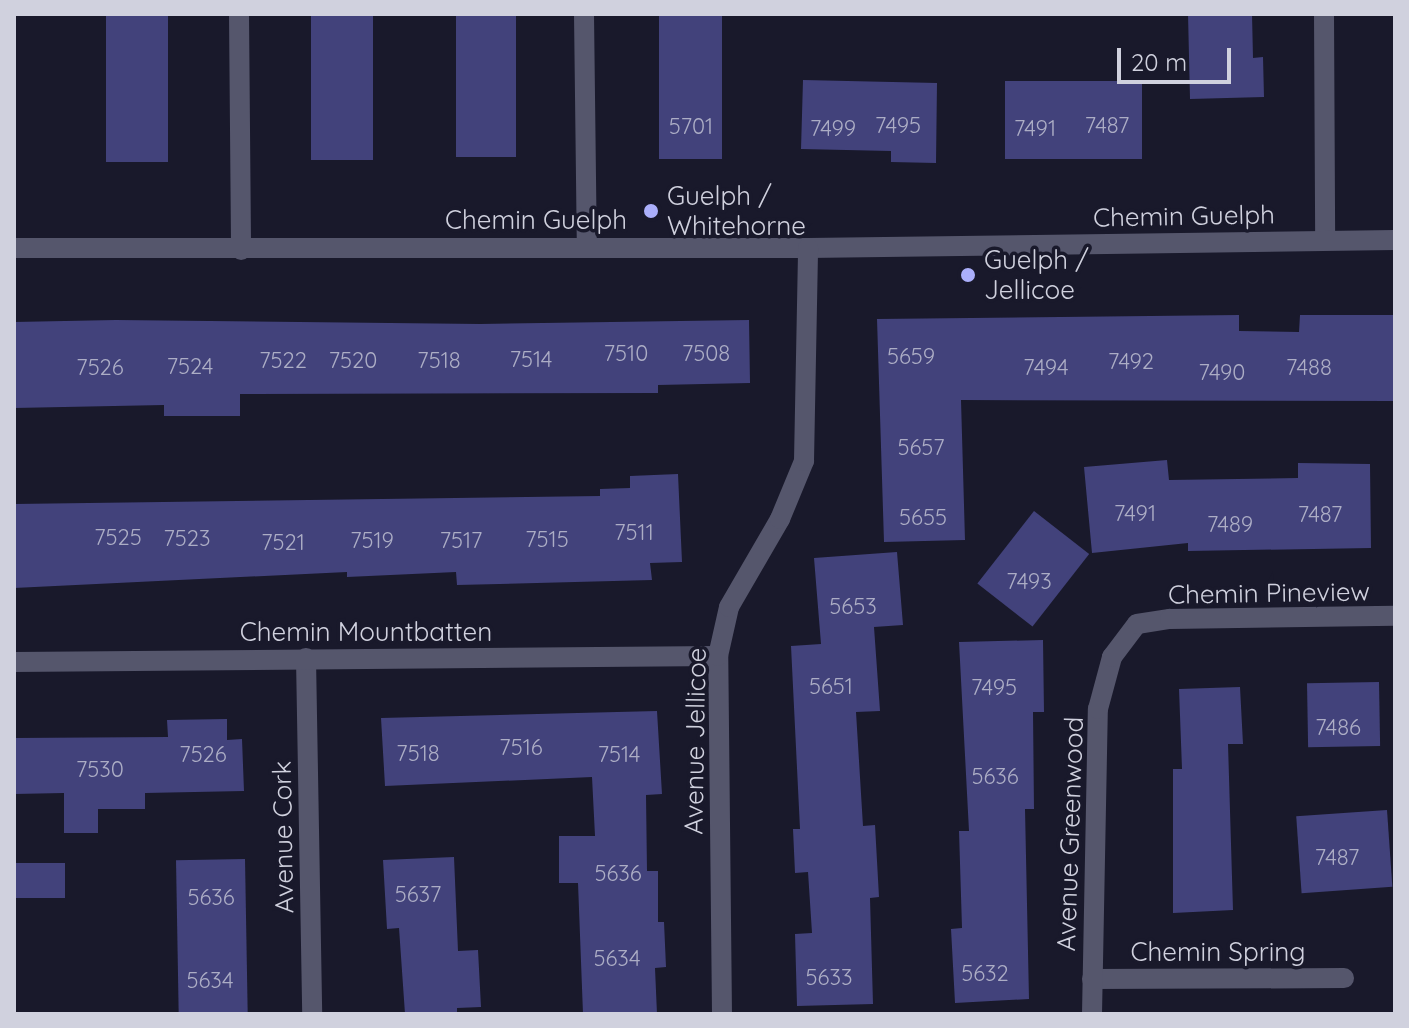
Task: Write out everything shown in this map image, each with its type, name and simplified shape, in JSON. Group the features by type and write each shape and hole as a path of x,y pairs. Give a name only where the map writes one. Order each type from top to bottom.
{"street":[{"path":"239,14 241,250"},
{"path":"584,14 587,244"},
{"path":"1324,14 1325,240"},
{"name":"Chemin Guelph","path":"14,248 241,250 587,244 808,248 1395,240"},
{"name":"Avenue Jellicoe","path":"722,1014 718,656 729,607 780,519 804,461 808,248"},
{"name":"Chemin Pineview","path":"1112,657 1137,624 1170,619 1395,616"},
{"name":"Chemin Mountbatten","path":"14,662 718,656"},
{"name":"Avenue Greenwood","path":"1092,1014 1098,709 1112,657"},
{"name":"Avenue Cork","path":"306,658 312,1014"},
{"name":"Chemin Spring","path":"1092,979 1344,978"}],"building":[{"path":"106,14 168,14 168,162 106,162"},
{"path":"311,14 373,14 373,160 311,160"},
{"path":"456,14 516,14 516,157 456,157"},
{"path":"659,14 722,14 722,159 659,159"},
{"path":"1188,14 1252,14 1253,58 1263,57 1264,97 1190,99"},
{"path":"803,80 937,83 936,163 891,162 891,151 801,149"},
{"path":"1005,81 1142,81 1142,159 1005,159"},
{"path":"1239,315 1239,331 1299,332 1300,315 1395,315 1395,401 961,400 965,540 884,542 877,319"},
{"path":"116,320 480,324 749,320 750,383 658,385 658,393 240,394 240,416 164,416 164,405 14,408 14,322"},
{"path":"1167,460 1169,480 1298,478 1298,463 1370,464 1371,548 1188,551 1188,543 1092,553 1084,467"},
{"path":"678,474 682,562 650,563 652,580 457,585 456,572 347,577 347,572 14,588 14,504 600,496 600,489 630,488 630,476"},
{"path":"1034,511 1089,554 1033,627 977,583"},
{"path":"897,552 903,625 874,627 880,711 856,712 863,826 875,825 879,897 870,898 873,1004 797,1006 795,934 812,933 808,872 795,873 793,829 800,829 791,646 821,644 814,558"},
{"path":"1043,640 1044,712 1033,712 1034,809 1025,809 1029,999 955,1003 951,929 962,928 959,831 969,831 959,642"},
{"path":"1379,682 1380,746 1308,747 1307,683"},
{"path":"1240,687 1243,744 1228,744 1233,910 1173,913 1173,769 1182,769 1179,689"},
{"path":"657,711 662,794 646,795 647,871 658,871 658,922 664,922 666,967 655,968 657,1014 583,1014 578,883 559,883 559,836 595,836 592,777 385,786 381,718"},
{"path":"227,719 227,740 242,739 244,791 145,793 145,809 98,809 98,833 64,833 64,793 14,794 14,738 168,737 167,720"},
{"path":"1387,810 1392,887 1302,893 1296,816"},
{"path":"454,857 458,951 478,950 481,1007 457,1008 457,1014 405,1014 399,928 387,929 383,860"},
{"path":"245,859 248,1014 179,1014 176,860"},
{"path":"14,863 65,863 65,898 14,898"}],"place":[{"name":"Guelph / Whitehorne","path":"651,211"},
{"name":"Guelph / Jellicoe","path":"968,275"}]}
